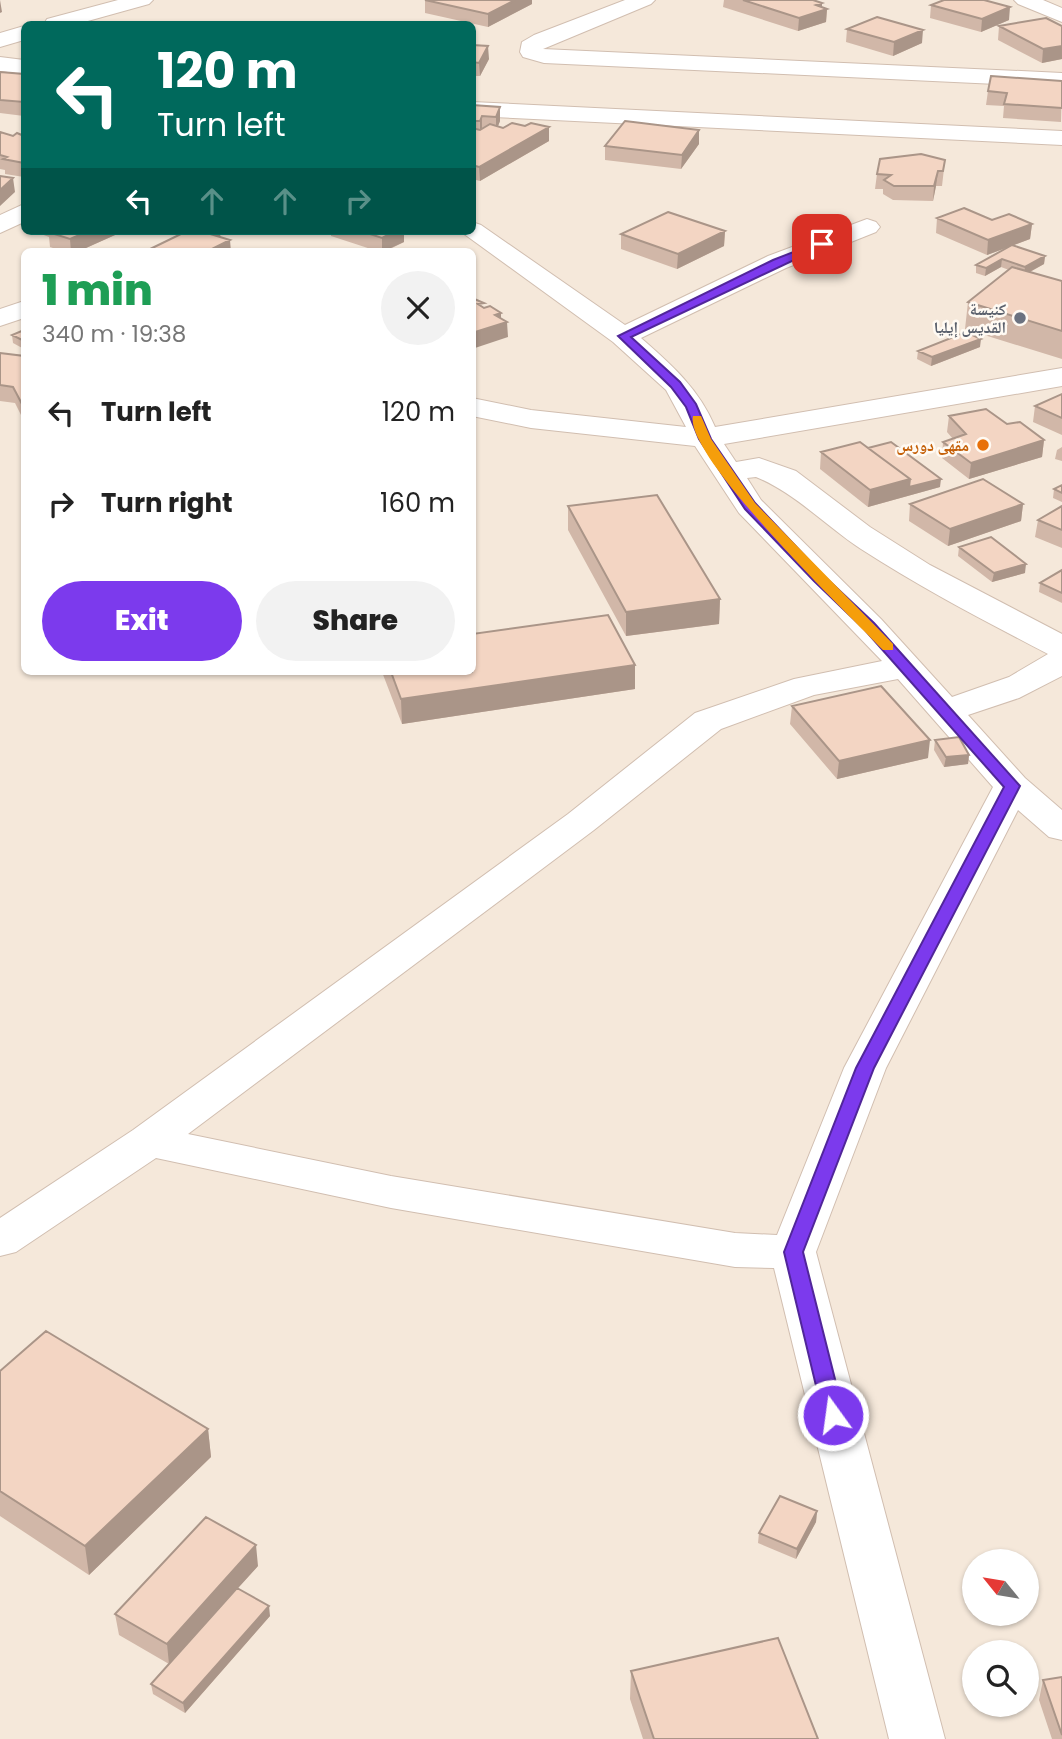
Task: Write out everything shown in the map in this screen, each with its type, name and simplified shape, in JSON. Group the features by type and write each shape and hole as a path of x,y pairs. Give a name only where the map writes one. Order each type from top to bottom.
{"street":[{"path":"66,21 142,0"},
{"path":"644,0 542,40 530,47 531,52 544,56 744,63 1062,80"},
{"path":"1025,0 1062,16"},
{"path":"0,40 21,34"},
{"path":"0,64 21,67"},
{"path":"476,109 1062,138"},
{"path":"0,225 21,214"},
{"path":"624,336 777,262 867,227"},
{"path":"476,233 624,336 676,384 692,407 705,439 750,506 906,667 1012,786 1062,828"},
{"path":"0,318 21,310"},
{"path":"476,408 531,419 705,439 1062,377"},
{"path":"727,472 759,467 785,478 859,534 918,572 1062,648"},
{"path":"946,711 996,695 1047,672 1062,660"},
{"path":"0,1240 149,1140 581,822 708,721 806,685 906,667"},
{"path":"917,1739 793,1252 865,1068 1012,786"},
{"path":"149,1140 391,1192 735,1250 793,1252"}],"shaded area":[{"path":"0,0 1062,0 1062,1739 0,1739"}],"building":[{"path":"425,0 515,0 488,14"},
{"path":"743,0 813,0 822,3 816,5 827,9 799,18"},
{"path":"944,0 984,0 1010,7 982,19 931,5"},
{"path":"877,17 923,30 894,42 847,29"},
{"path":"1046,18 1062,26 1062,46 1043,49 999,26"},
{"path":"476,45 488,46 479,63 476,63"},
{"path":"0,72 21,74 21,102 0,100"},
{"path":"991,76 1062,81 1062,108 1004,104 1007,93 988,91"},
{"path":"476,105 500,107 496,117 482,116 480,121 476,121"},
{"path":"625,121 699,130 682,155 605,146"},
{"path":"512,123 549,127 479,167 476,166 476,129 480,130 490,124 503,128"},
{"path":"0,132 13,136 17,133 21,135 21,162 3,159 7,157 0,155"},
{"path":"921,154 945,160 943,171 938,171 934,186 894,186 884,180 891,175 877,174 880,159"},
{"path":"0,176 13,178 0,190"},
{"path":"964,208 992,220 1009,214 1032,224 988,240 937,218"},
{"path":"668,212 725,231 678,254 621,234"},
{"path":"57,235 80,235 70,239"},
{"path":"179,235 213,235 230,240 214,248 152,248"},
{"path":"1012,245 1045,256 1025,267 1002,259 986,268 976,265"},
{"path":"1012,267 1062,281 1062,331 968,302"},
{"path":"476,300 484,303 478,304 484,308 490,306 501,313 495,315 507,322 476,332"},
{"path":"21,331 21,340 12,335"},
{"path":"966,332 981,339 932,357 918,351"},
{"path":"0,353 21,356 21,402 13,387 0,385"},
{"path":"1062,394 1062,418 1035,406"},
{"path":"986,409 1007,424 1020,422 1044,440 971,463 943,442 966,434 949,416"},
{"path":"860,442 910,479 870,490 821,452"},
{"path":"891,442 941,479 909,487 910,479 868,448"},
{"path":"983,479 1023,504 950,529 910,504"},
{"path":"1062,485 1062,493 1054,489"},
{"path":"657,495 720,599 626,612 568,506"},
{"path":"1062,506 1062,530 1038,520"},
{"path":"991,537 1026,564 994,573 959,547"},
{"path":"1062,570 1062,593 1040,583"},
{"path":"608,615 635,665 401,699 392,675 476,675 476,633"},
{"path":"881,686 930,740 839,761 792,706"},
{"path":"959,737 969,755 946,757 935,740"},
{"path":"46,1331 208,1429 85,1546 0,1491 0,1371"},
{"path":"780,1496 817,1511 797,1549 759,1533"},
{"path":"206,1517 256,1545 167,1644 115,1614"},
{"path":"237,1588 269,1606 183,1703 151,1684"},
{"path":"778,1638 818,1739 654,1739 631,1671"},
{"path":"1062,1677 1062,1735 1043,1680"}],"slow traffic":[{"path":"697,418 705,439 750,506 888,647"}],"place":[{"name":"كنيسة القديس إيليا","path":"1020,318"},
{"name":"مقهى دورس","path":"983,445"}],"route":[{"path":"822,244 777,262 624,336 676,384 692,407 705,439 750,506 818,578 869,626 1012,786 865,1068 793,1252 833,1415"}]}
